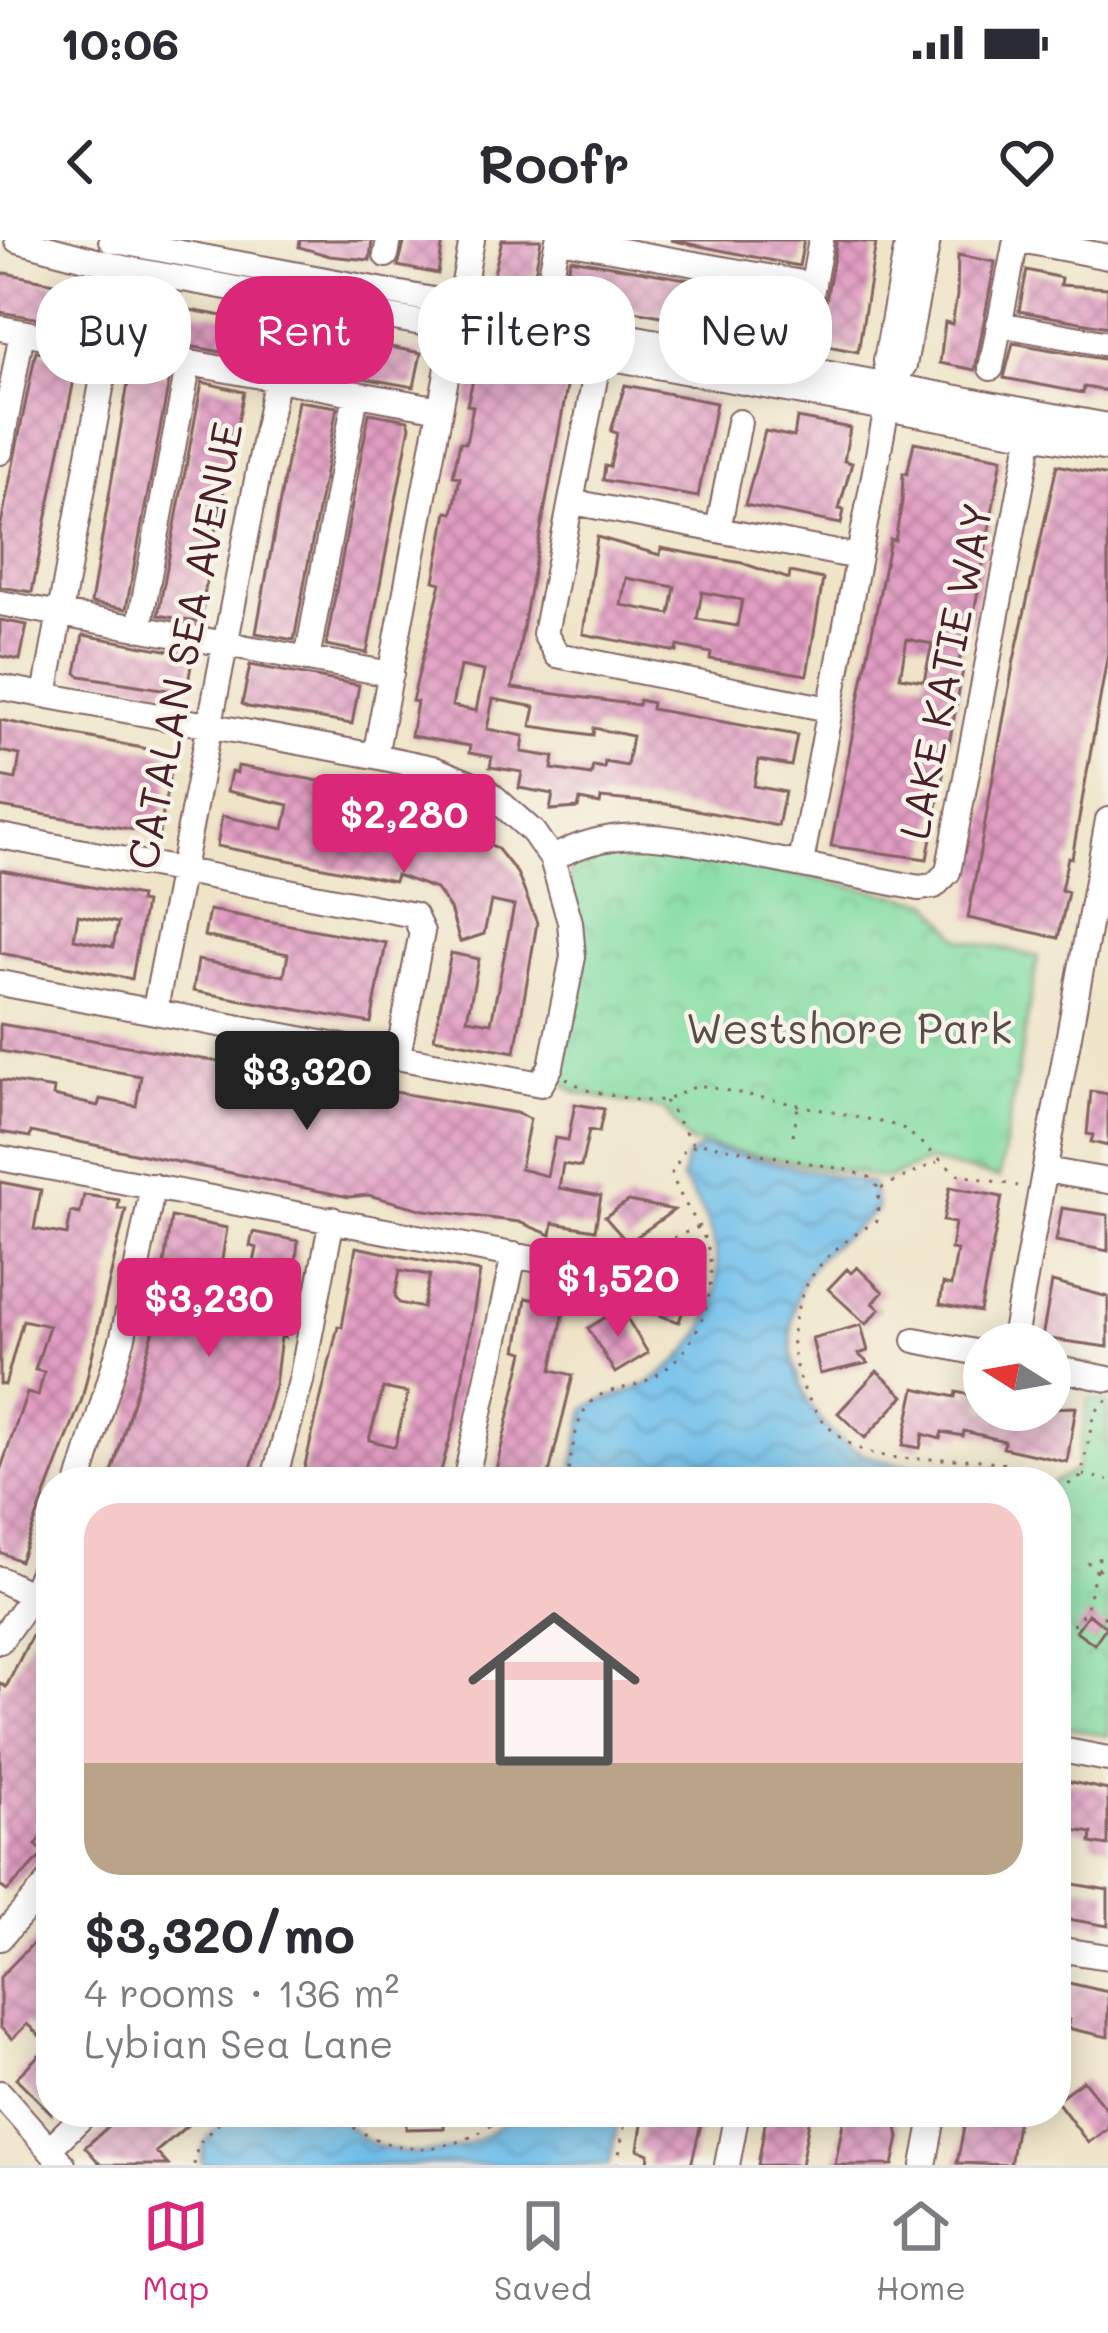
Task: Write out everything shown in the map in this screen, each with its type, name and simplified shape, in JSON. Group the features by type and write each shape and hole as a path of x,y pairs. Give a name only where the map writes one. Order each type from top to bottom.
{"street":[{"path":"16,240 123,268 215,284"},
{"path":"111,240 418,307"},
{"path":"465,276 472,240"},
{"path":"551,276 559,240 762,276"},
{"path":"815,276 821,240"},
{"path":"889,397 886,361 908,240"},
{"path":"800,863 889,397 904,364 928,240"},
{"path":"991,368 1018,240 1108,257"},
{"path":"122,276 123,268"},
{"path":"999,324 1108,344"},
{"path":"0,452 11,330"},
{"path":"635,349 889,397 1108,449"},
{"path":"635,358 1108,426"},
{"path":"45,695 102,384"},
{"path":"140,628 185,384"},
{"name":"CATALAN SEA AVENUE","path":"155,1009 275,384"},
{"path":"306,384 440,410"},
{"path":"375,756 445,384"},
{"path":"594,384 545,634 557,656 830,709"},
{"path":"307,659 356,394"},
{"path":"718,530 739,422"},
{"name":"LAKE KATIE WAY","path":"552,859 592,840 643,833 920,888 934,886 947,872 1031,434"},
{"path":"572,502 858,557"},
{"path":"0,603 391,674"},
{"path":"0,687 432,768 486,790 533,832 552,859 573,957 550,1066 541,1084 0,983"},
{"path":"1017,1323 1108,820"},
{"path":"0,836 414,915 422,932 398,1055"},
{"path":"1080,974 1108,979"},
{"path":"0,1158 586,1269"},
{"path":"1045,1170 1108,1181"},
{"path":"84,1467 123,1337 152,1186"},
{"path":"276,1467 302,1381 332,1219"},
{"path":"468,1467 514,1255"},
{"path":"914,1340 963,1350"},
{"path":"1071,1371 1108,1379"},
{"path":"0,1579 36,1598"},
{"path":"0,1641 36,1607"},
{"path":"1071,1752 1108,1759"},
{"path":"0,1938 36,1897"},
{"path":"1071,1951 1108,1957"},
{"path":"0,2093 56,2157 77,2127"},
{"path":"727,2165 734,2127"},
{"path":"924,2165 931,2127"}],"path":[{"path":"562,1075 586,1090 664,1100 700,1085 905,1130 937,1162 957,1174 1020,1187"},
{"path":"664,1100 694,1145"},
{"path":"793,1135 798,1106"},
{"path":"570,1467 588,1404 660,1372 697,1330 711,1273 701,1226 672,1173 678,1157 694,1145 869,1177 883,1198 877,1221 830,1250 807,1279 795,1314 792,1348 803,1388 844,1442 879,1457 917,1462 957,1457 1003,1467"},
{"path":"879,1189 937,1162"},
{"path":"619,1261 701,1226"},
{"path":"1082,1475 1094,1413 1108,1400"},
{"path":"1071,1482 1082,1475 1108,1480"},
{"path":"1071,1627 1085,1612 1101,1550"},
{"path":"1088,1562 1108,1574"},
{"path":"1103,1618 1108,1612"},
{"path":"194,2165 198,2144 214,2127"},
{"path":"356,2127 372,2139 432,2149 480,2135 490,2127"},
{"path":"617,2165 624,2127"}],"green space":[{"name":"Westshore Park","path":"659,847 930,902 960,939 1038,957 999,1178 928,1161 886,1179 689,1143 665,1110 577,1093 557,1078 570,869 598,851"},
{"path":"1089,1398 1108,1401 1108,1736 1071,1728 1071,1473 1076,1470"}],"water":[{"path":"703,1147 872,1184 877,1209 819,1258 804,1279 791,1333 801,1387 831,1432 854,1449 898,1464 972,1467 573,1467 586,1408 654,1380 698,1338 710,1313 716,1260 711,1233 682,1180 686,1158"},
{"path":"349,2127 384,2148 424,2153 464,2145 497,2127 617,2127 609,2165 203,2165 203,2149 215,2129"}],"building":[{"path":"300,240 372,240 370,260 330,256 299,247"},
{"path":"405,240 443,240 438,274 398,266"},
{"path":"502,240 541,240 534,276 493,276"},
{"path":"670,240 804,240 799,266"},
{"path":"837,240 876,243 858,352 832,347 830,276"},
{"path":"958,255 995,262 975,370 940,363 945,322 952,324 957,296"},
{"path":"571,259 668,276 659,276 659,316 635,311 635,276 567,276"},
{"path":"1027,270 1061,278 1060,285 1108,288 1108,327 1019,311"},
{"path":"0,275 36,279 36,318 0,312"},
{"path":"191,310 215,315 215,351 191,346"},
{"path":"1013,343 1108,360 1108,391 1084,387 1083,393 1004,378"},
{"path":"394,348 418,352 414,387 394,383"},
{"path":"36,351 36,384 73,384 32,592 0,587 0,529"},
{"path":"202,382 244,392 201,623 158,615"},
{"path":"128,384 168,384 126,609 91,603"},
{"path":"472,384 568,384 512,688 638,705 639,700 652,703 651,709 797,735 791,766 759,760 754,786 785,792 778,826 666,804 601,798 600,804 580,800 578,808 550,810 553,794 519,788 522,772 490,767 492,757 469,753 470,746 411,736 417,702 412,701 441,583 434,581 447,512 453,513 460,477 453,476 473,406 467,405","holes":["460,666 484,671 476,711 452,706","493,699 535,707 531,726 593,735 594,728 632,736 627,766 605,762 604,768 593,766 591,775 552,769 554,757 522,752 524,736 487,729"]},
{"path":"625,385 716,403 698,497 603,480 605,466 610,467 617,433 611,431"},
{"path":"298,401 337,407 294,640 256,633"},
{"path":"369,413 408,420 410,426 367,653 326,645"},
{"path":"797,418 850,428 844,461 852,463 839,509 844,510 841,524 745,505 765,431 794,437"},
{"path":"914,442 1002,458 973,618 964,635 958,669 963,670 927,859 831,846 890,539 895,540 903,473 907,474","holes":["907,639 932,644 924,681 900,677"]},
{"path":"1057,465 1108,476 1108,653 1072,858 1068,857 1061,890 1068,892 1058,938 968,918 1014,660"},
{"path":"597,537 660,555 661,548 742,563 789,579 790,572 823,579 807,675 710,659 711,653 678,646 677,652 583,634","holes":["626,578 675,587 670,614 621,605","702,592 742,600 737,626 697,619"]},
{"path":"0,620 27,625 20,660 0,656"},
{"path":"83,635 193,655 186,693 81,676 76,673"},
{"path":"250,665 359,685 352,724 242,704"},
{"path":"0,720 167,753 173,758 159,834 0,807 0,776 16,779 20,755 0,751"},
{"path":"238,766 432,802 456,813 480,831 475,837 497,848 517,873 537,923 515,1052 434,1038 451,953 479,959 467,1019 491,1023 514,906 491,901 484,934 460,942 450,909 436,889 396,875 394,881 217,846 222,816 284,829 289,805 227,791 231,772 237,773"},
{"path":"0,870 140,896 139,902 145,903 132,979 0,953","holes":["78,915 118,923 113,947 74,939"]},
{"path":"209,910 386,943 371,1023 193,991 198,960 284,976 288,954 204,936"},
{"path":"0,1024 516,1113 530,1119 520,1169 547,1176 555,1138 568,1140 575,1104 604,1109 599,1132 589,1130 581,1167 563,1164 559,1188 601,1196 595,1230 553,1223 551,1235 519,1222 425,1210 368,1195 349,1197 31,1132 30,1137 0,1132 0,1080 54,1089 53,1096 98,1106 100,1099 136,1106 141,1076 0,1051"},
{"path":"1091,1091 1108,1094 1108,1146 1091,1142 1093,1135 1087,1134"},
{"path":"0,1182 41,1190 34,1229 67,1235 71,1212 80,1214 84,1195 119,1200 118,1209 126,1209 82,1399 56,1467 36,1467 36,1519 20,1561 0,1552 0,1471 27,1393 38,1396 44,1372 35,1370 49,1326 23,1320 5,1385 0,1384"},
{"path":"950,1187 1002,1197 980,1312 940,1304 943,1284 951,1286 957,1250 951,1249 955,1223 943,1221"},
{"path":"628,1201 674,1210 628,1243 605,1217"},
{"path":"1062,1208 1108,1215 1108,1251 1056,1241"},
{"path":"171,1217 227,1228 221,1266 252,1272 257,1248 250,1246 253,1232 298,1241 291,1312 251,1467 114,1467 155,1326"},
{"path":"356,1247 480,1272 456,1416 442,1467 305,1467 338,1326 342,1327","holes":["400,1270 430,1275 423,1308 399,1303 395,1296","383,1388 408,1393 395,1447 369,1440"]},
{"path":"857,1267 883,1292 873,1303 880,1309 866,1324 828,1289 847,1269 851,1273"},
{"path":"642,1268 692,1285 679,1322 629,1305"},
{"path":"1052,1282 1108,1297 1108,1347 1071,1342 1071,1323 1045,1323"},
{"path":"526,1298 565,1306 552,1370 573,1375 551,1467 497,1467 524,1352 517,1350"},
{"path":"621,1308 648,1353 615,1373 588,1328"},
{"path":"861,1325 868,1351 858,1354 868,1363 820,1374 812,1338"},
{"path":"877,1371 904,1396 865,1438 838,1413"},
{"path":"915,1388 955,1397 956,1392 963,1393 963,1436 942,1432 940,1439 923,1434 920,1448 903,1445"},
{"path":"1071,1407 1076,1407 1067,1462 1003,1448 1005,1441 964,1431 1071,1431"},
{"path":"1088,1614 1106,1627 1094,1644 1076,1631"},
{"path":"33,1633 36,1862 7,1891 0,1886 0,1683 6,1687"},
{"path":"1071,1782 1108,1790 1108,1846 1091,1843 1092,1833 1071,1830"},
{"path":"1071,1884 1108,1890 1108,1926 1071,1920"},
{"path":"36,1940 36,2033 27,2024 12,2039 0,2027 0,1977"},
{"path":"1071,1984 1108,1992 1108,2037 1071,2029"},
{"path":"36,2058 36,2098 16,2078"},
{"path":"1083,2080 1108,2111 1108,2128 1088,2143 1071,2120 1071,2089"},
{"path":"108,2127 185,2127 156,2152 168,2165 101,2165 85,2147"},
{"path":"642,2127 700,2127 691,2165 648,2165 649,2154 638,2149"},
{"path":"764,2127 808,2127 801,2165 758,2165"},
{"path":"842,2127 897,2127 893,2165 835,2165"},
{"path":"964,2127 1016,2127 1010,2165 957,2163"}]}
